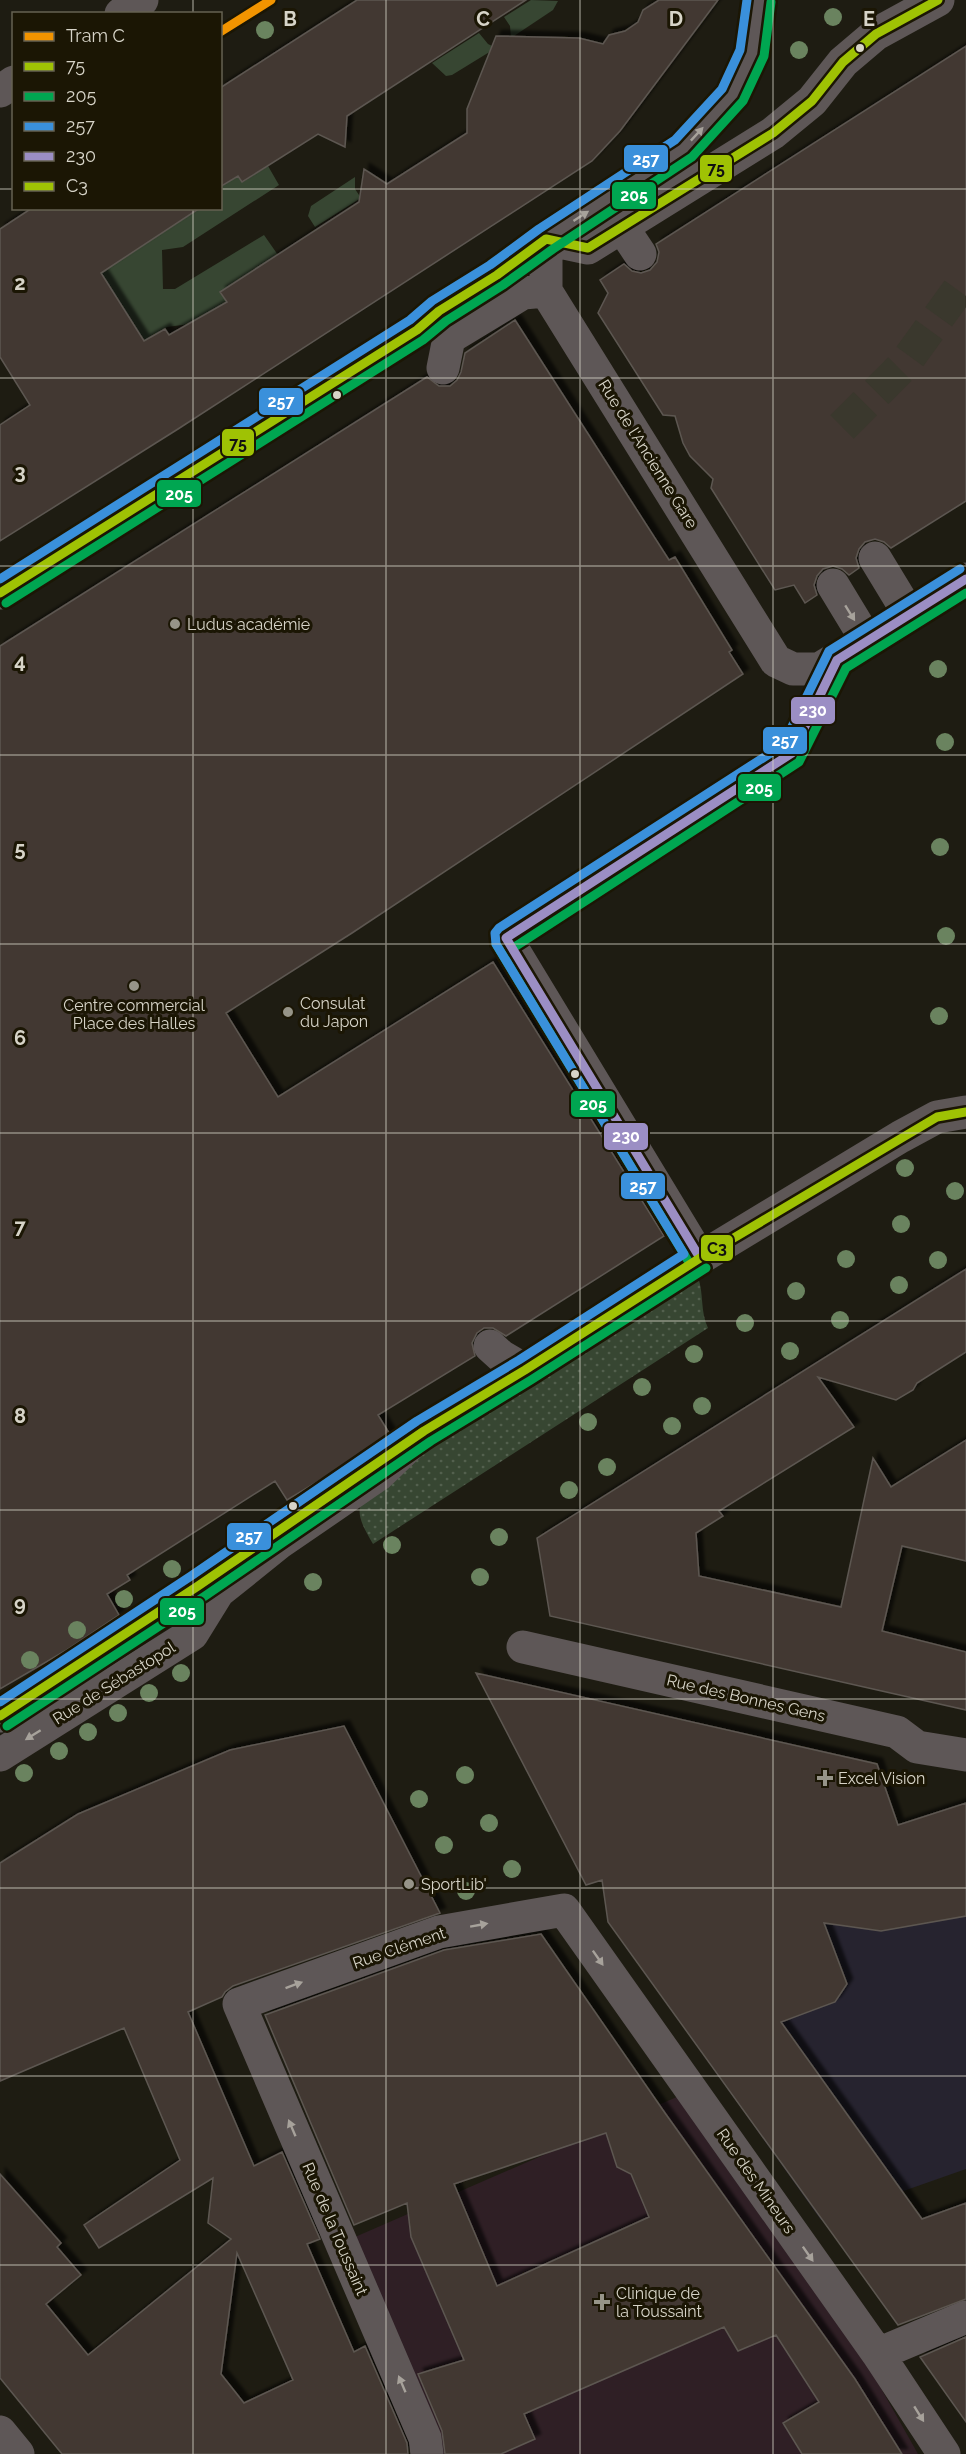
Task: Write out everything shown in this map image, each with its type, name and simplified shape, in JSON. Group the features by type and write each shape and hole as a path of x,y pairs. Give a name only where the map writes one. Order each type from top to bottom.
{"street":[{"path":"124,12 142,0"},
{"path":"0,592 417,330 439,311 497,275 546,239 683,149 732,96 752,53 759,0"},
{"path":"546,239 588,248 773,133 812,101 843,62 876,34 938,0"},
{"path":"616,192 622,227 640,254"},
{"path":"546,239 546,291"},
{"path":"497,275 546,291"},
{"path":"417,330 446,353 490,324 523,293 546,291"},
{"name":"Rue de l'Ancienne Gare","path":"546,291 776,661 793,669 810,670 819,669 837,660"},
{"path":"875,558 909,614"},
{"path":"700,1258 506,938 792,753 837,660 966,579"},
{"path":"832,585 867,641"},
{"name":"Rue de Sébastopol","path":"0,1755 192,1634 218,1592 279,1543 378,1475 424,1431 525,1370 700,1258 937,1117 966,1112"},
{"path":"493,1389 481,1351 501,1356 525,1370"},
{"path":"0,1716 198,1586 424,1431"},
{"name":"Rue des Bonnes Gens","path":"523,1647 897,1732 917,1747 966,1755"},
{"name":"Rue Clément","path":"239,2004 439,1932 564,1910"},
{"name":"Rue des Mineurs","path":"564,1910 878,2354 944,2454"},
{"name":"Rue de la Toussaint","path":"239,2004 425,2438 428,2454"},
{"path":"878,2354 966,2317"},
{"path":"0,2432 18,2454"}],"shaded area":[{"path":"966,1803 966,2169 821,2220 607,1920"},
{"name":"Clinique de la Toussaint","path":"679,2096 869,2367 918,2454 441,2454 355,2237"}],"green space":[{"path":"531,0 558,1 553,10 511,38 510,26 504,17"},
{"path":"479,33 488,44 496,48 452,75 446,76 432,63"},
{"path":"268,166 279,185 183,247 162,250 163,289 175,289 264,235 278,255 220,292 227,302 190,324 167,327 145,341 97,266 127,256 191,214 189,210 222,210 222,186 238,176 243,182"},
{"path":"355,177 355,189 361,198 315,227 308,216 311,206"},
{"path":"698,1277 708,1328 373,1544 364,1528 360,1514 362,1501 372,1485"}],"building":[{"path":"357,0 526,0 347,116 345,147 318,134 242,182 238,176 222,186 222,87"},
{"path":"659,0 718,0 620,131 592,161 178,429 0,541 0,425 30,405 0,357 0,229 29,210 197,210 101,273 144,341 165,329 169,335 227,302 220,292 359,202 364,169 387,184 467,133 467,109 496,36 579,38 603,44 609,35 625,31 638,22 643,10"},
{"path":"966,46 966,501 891,548 875,539 865,542 856,558 859,568 849,575 833,566 823,569 814,585 817,595 805,603 794,585 775,590 711,488 713,479 690,456 683,443 675,416 663,415 598,313 608,293 600,280 624,264 632,271 641,273 650,270 657,262 659,252 656,244"},
{"name":"Centre commercial Place des Halles","path":"515,320 669,560 675,557 732,650 729,652 743,674 352,933 226,1013 278,1097 493,962 664,1236 506,1336 493,1328 484,1328 477,1333 472,1343 475,1356 378,1415 391,1436 389,1439 287,1500 275,1481 127,1575 130,1580 107,1594 119,1615 65,1651 0,1689 0,646 427,377 439,386 450,386 461,372 465,353"},
{"path":"966,1269 966,1352 917,1383 913,1390 896,1400 818,1377 854,1427 719,1511 723,1516 696,1533 699,1576 841,1607 873,1458 891,1487 966,1440 966,1561 902,1546 882,1631 966,1652 966,1710 550,1616 537,1538"},
{"path":"476,1673 877,1764 898,1825 966,1803 966,1916 881,1931 824,1923 847,1984 835,2002 781,2022 922,2219 966,2203 966,2299 898,2325 608,1922 602,1880 586,1885"},
{"path":"344,1726 440,1913 233,1986 222,1997 188,2012 254,2166 282,2152 320,2239 307,2244 354,2352 365,2346 407,2443 408,2454 62,2454 0,2378 0,2174 61,2243 57,2247 81,2275 46,2304 88,2355 231,2239 208,2223 213,2178 99,2248 84,2225 180,2160 124,2028 0,2081 0,1863 78,1814 230,1750","holes":["237,2253 293,2380 244,2403 221,2374"]},
{"path":"541,1934 665,2113 855,2379 902,2454 802,2454 783,2423 819,2402 776,2335 738,2351 724,2327 524,2414 535,2439 501,2454 445,2454 442,2431 418,2374 464,2360 411,2237 407,2203 354,2225 265,2015 444,1950","holes":["606,2133 617,2167 631,2174 649,2217 497,2286 454,2184"]},
{"path":"966,2337 966,2422 920,2357"}],"tunnel":[{"path":"842,427 903,366 966,279"}],"tram line":[{"name":"C","path":"222,31 271,0"}],"transit line":[{"name":"257","path":"0,579 410,320 432,301 490,265 539,229 675,140 722,89 740,50 747,0"},
{"name":"75","path":"0,593 417,330 439,311 497,275 546,239 588,248 773,133 812,101 843,62 876,34 938,0"},
{"name":"205","path":"6,603 423,340 446,321 692,157 743,101 764,56 771,2"},
{"name":"257","path":"0,1702 191,1576 417,1421 519,1360 684,1254 496,944 495,933 499,928 783,745 829,651 960,569"},
{"name":"230","path":"506,938 792,753 837,660 966,579"},
{"name":"205","path":"513,948 799,762 846,668 966,593"},
{"name":"230","path":"506,938 700,1258"},
{"name":"205","path":"496,944 690,1264"},
{"name":"C3","path":"0,1716 198,1586 424,1431 525,1370 700,1258 937,1117 966,1112"},
{"name":"205","path":"7,1726 205,1596 431,1441 706,1268"}],"place":[{"name":"Ludus académie","path":"175,624"},
{"name":"Centre commercial Place des Halles","path":"134,986"},
{"name":"Consulat du Japon","path":"288,1012"},
{"name":"Excel Vision","path":"825,1778"},
{"name":"SportLib'","path":"409,1884"},
{"name":"Clinique de la Toussaint","path":"602,2302"}]}
